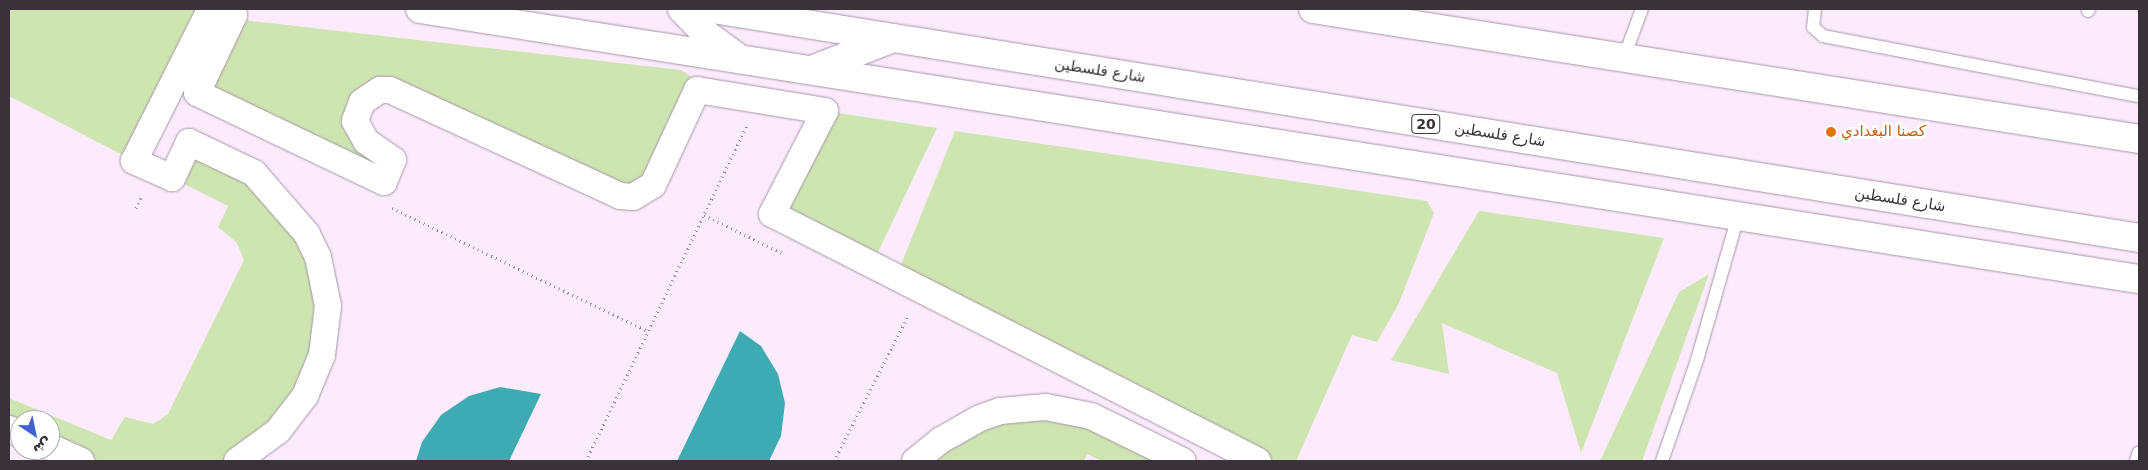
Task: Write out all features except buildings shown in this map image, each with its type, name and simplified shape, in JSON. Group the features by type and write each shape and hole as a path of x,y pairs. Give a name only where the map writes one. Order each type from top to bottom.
{"main road":[{"path":"420,9 2139,279"},
{"path":"682,9 707,36 742,59"},
{"name":"شارع فلسطين","path":"713,9 2139,238"},
{"path":"1313,9 1623,60 2139,139"},
{"path":"811,70 893,38"}],"street":[{"path":"237,461 278,431 305,396 322,355 328,306 318,257 307,234 254,173 189,142 172,178 134,161 210,12 234,15 197,93 384,182 393,160 366,140 355,121 362,102 380,90 390,90 620,196 632,197 653,185 697,90 825,111 772,214 1258,461"},
{"path":"915,461 941,440 980,418 1000,411 1046,407 1091,416 1183,461"},
{"path":"60,452 81,461"}],"lane":[{"path":"1623,60 1642,9"},
{"path":"1815,9 1813,27 1823,36 2139,96"},
{"path":"1662,461 1697,360 1738,216"},
{"path":"2136,461 2139,452"}],"path":[{"path":"586,461 759,100"},
{"path":"834,461 909,314"}],"green space":[{"path":"9,9 190,9 209,12 134,161 9,96"},
{"path":"243,20 681,70 696,80 643,193 390,90 362,102 384,182 197,93"},
{"path":"825,111 937,128 872,265 772,214"},
{"path":"955,131 1427,201 1434,213 1399,303 1377,342 1352,335 1296,461 1258,461 896,277"},
{"path":"189,142 254,173 307,234 322,355 237,461 81,461 60,452 60,419 111,440 125,417 153,424 168,414 244,260 237,243 218,227 228,206 172,178"},
{"path":"1479,211 1664,238 1581,453 1557,373 1442,323 1449,374 1391,360"},
{"path":"1709,274 1642,461 1600,461 1679,292"},
{"path":"9,398 38,410 10,410 9,429"},
{"path":"1046,407 1183,461 1102,461 1087,454 1084,461 915,461 941,440"}],"water":[{"path":"740,331 761,346 778,374 785,403 781,436 769,461 677,461"},
{"path":"500,387 541,394 509,461 416,461 422,442 441,415 469,396"}],"place":[{"name":"كصنا البغدادي","path":"1831,132"}]}
